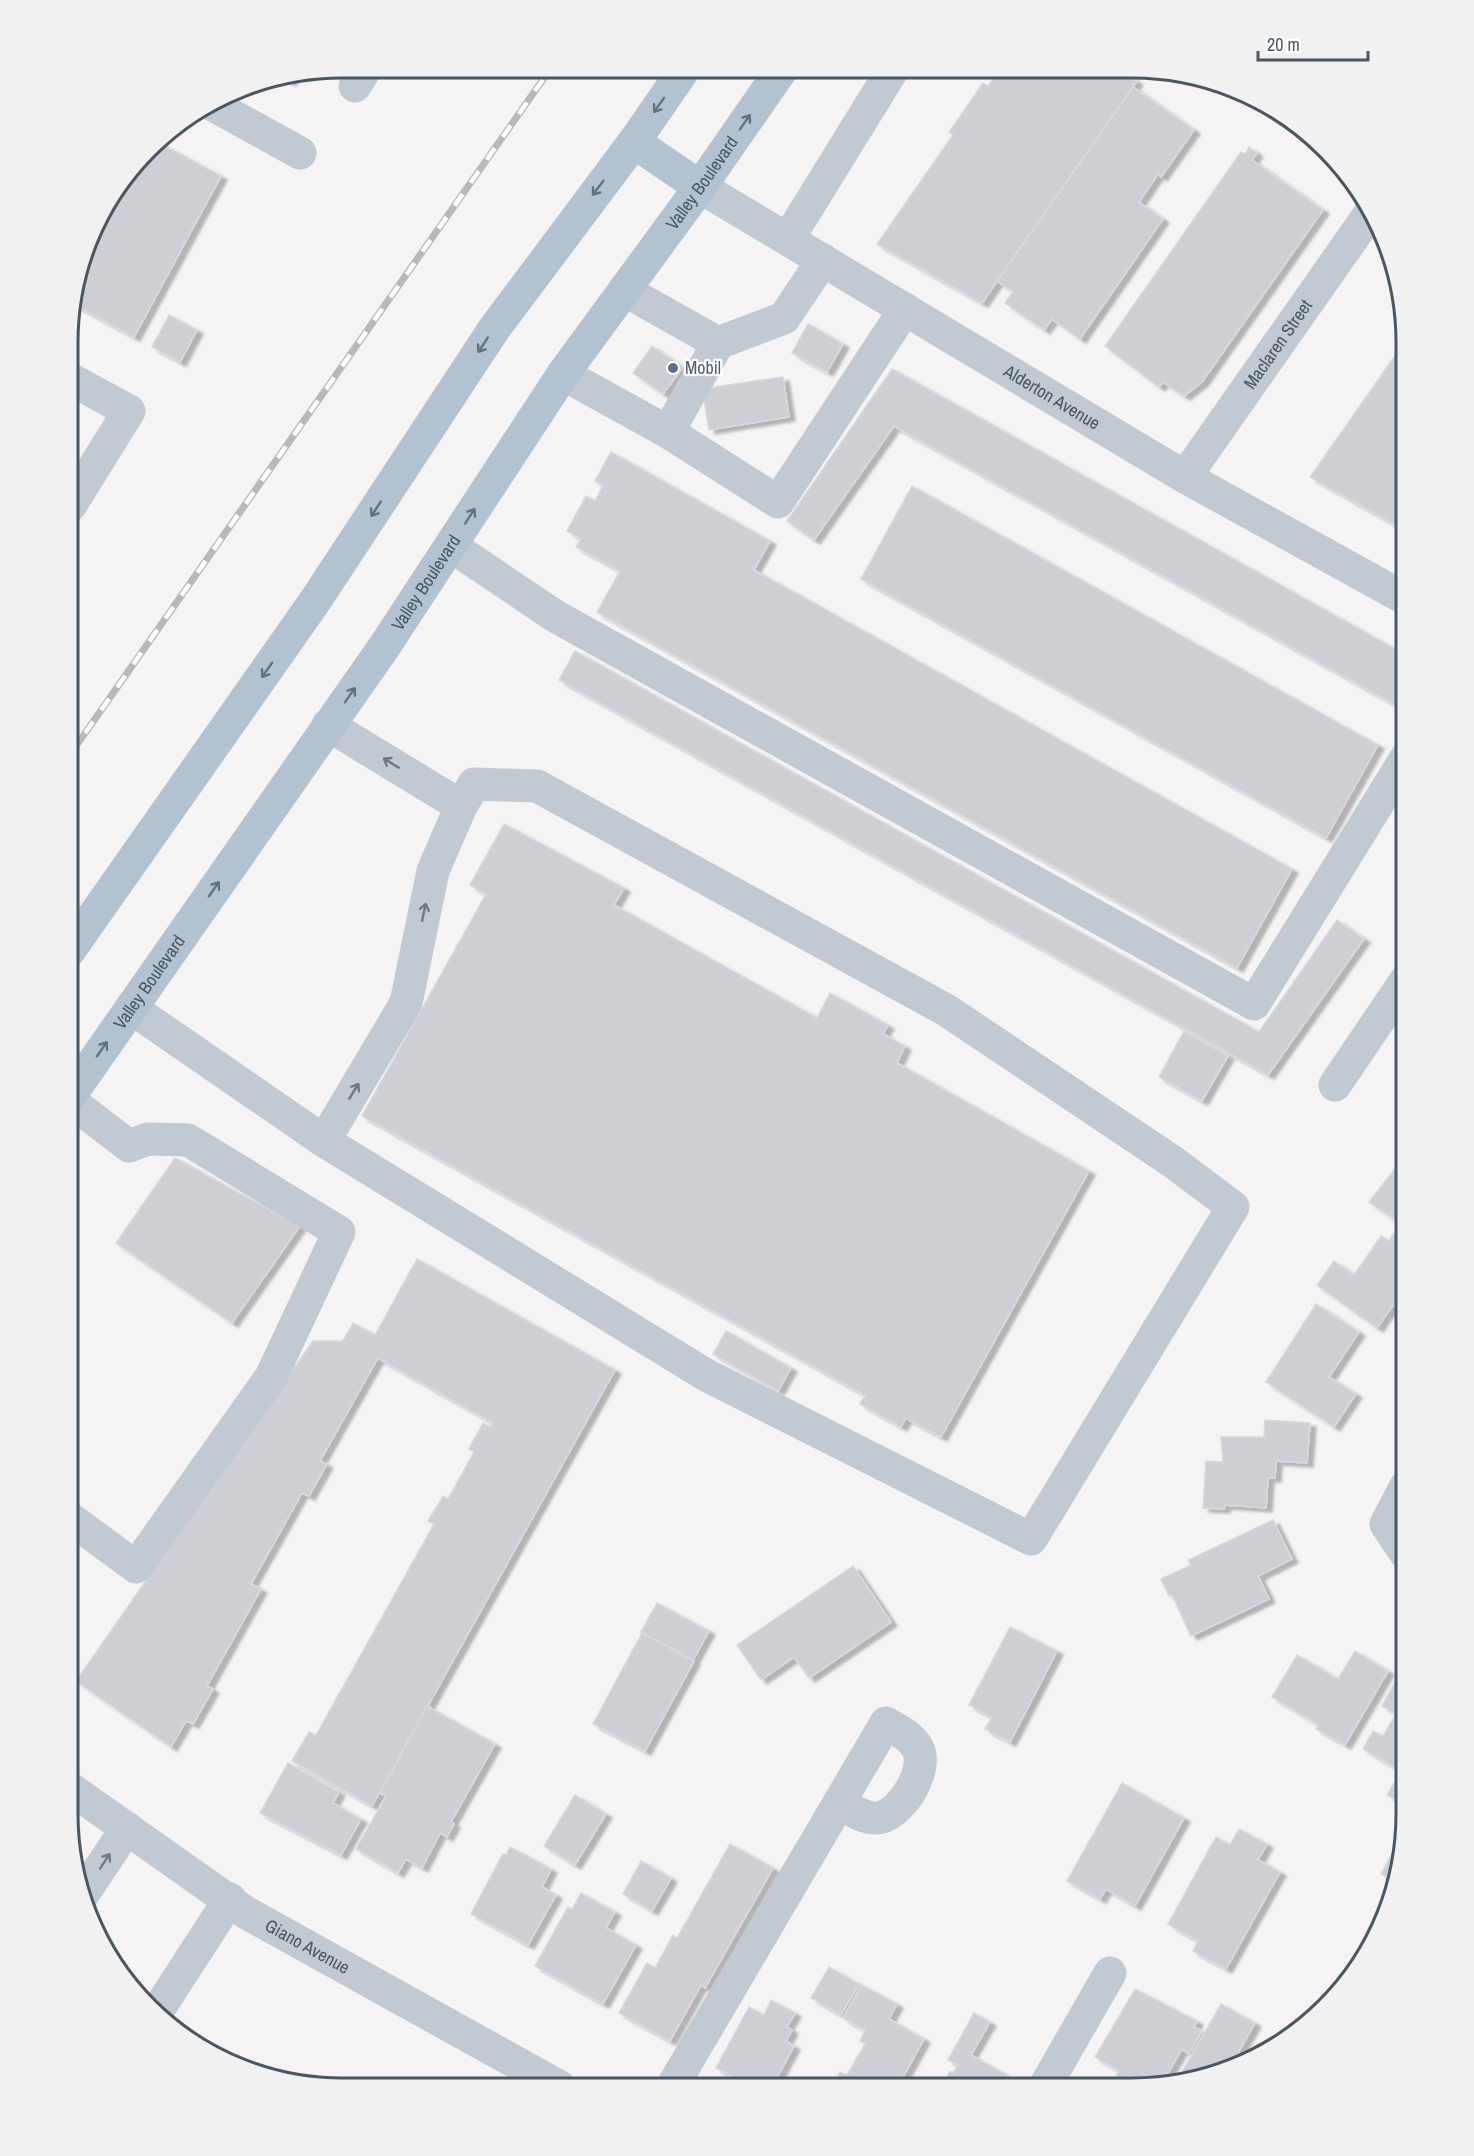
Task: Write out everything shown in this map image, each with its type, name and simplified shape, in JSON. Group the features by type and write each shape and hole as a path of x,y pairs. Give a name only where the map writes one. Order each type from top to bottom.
{"main road":[{"path":"78,938 315,601 494,329 634,142 679,78"},
{"name":"Valley Boulevard","path":"78,1086 451,546 563,374 700,187 776,78"},
{"path":"634,142 700,187"}],"street":[{"path":"788,239 887,78"},
{"path":"219,108 300,153"},
{"name":"Alderton Avenue","path":"700,187 1185,477 1396,593"},
{"name":"Maclaren Street","path":"1185,477 1366,219"},
{"path":"668,432 718,343 784,318 822,260"},
{"path":"624,290 718,343"},
{"path":"563,374 668,432 778,502 905,309"},
{"path":"78,383 129,411 78,493"},
{"path":"451,546 555,616 1254,1004 1396,774"},
{"path":"328,725 461,806"},
{"path":"130,1008 324,1141 706,1375 1031,1539 1233,1207 1173,1162 946,1011 537,786 474,784 461,806 433,872 406,1003 324,1141"},
{"path":"1335,1085 1396,995"},
{"path":"78,1106 129,1146 148,1139 188,1140 339,1232 271,1377 136,1567 78,1524"},
{"path":"1396,1505 1386,1524 1396,1539"},
{"name":"Giano Avenue","path":"78,1794 230,1899 245,1912 544,2078"},
{"path":"677,2078 839,1803"},
{"path":"88,1886 127,1828"},
{"path":"160,2006 230,1899"},
{"path":"1050,2078 1110,1973"}],"building":[{"path":"994,78 1132,78 1137,81 982,303 877,244 953,135 949,132 983,83 988,86"},
{"path":"1133,87 1194,130 1161,177 1158,174 1139,202 1163,219 1080,339 1052,319 1044,330 1005,303 1013,292 997,281"},
{"path":"165,146 221,176 134,337 80,307 87,273 105,225 132,181"},
{"path":"1249,147 1257,153 1252,160 1323,210 1202,382 1184,396 1163,382 1159,387 1105,346 1241,152 1245,154"},
{"path":"169,315 197,330 180,362 152,347"},
{"path":"808,324 843,344 827,372 792,353"},
{"path":"652,346 683,367 663,394 633,373"},
{"path":"1396,354 1396,525 1310,477"},
{"path":"892,369 1396,649 1396,705 894,426 814,540 787,521"},
{"path":"783,377 789,417 709,430 702,389"},
{"path":"611,452 770,541 754,570 1292,869 1237,968 597,612 620,571 576,547 581,539 567,531 586,496 595,501 603,486 595,481"},
{"path":"912,486 1378,745 1326,838 861,579"},
{"path":"575,651 1259,1032 1337,920 1364,939 1268,1075 559,680"},
{"path":"504,824 624,888 614,905 817,1018 830,993 888,1025 883,1034 905,1046 897,1063 1089,1171 941,1437 906,1418 901,1427 860,1404 865,1395 362,1116 486,894 470,885"},
{"path":"1184,1031 1228,1056 1202,1101 1159,1077"},
{"path":"175,1158 300,1226 232,1323 116,1243"},
{"path":"1396,1167 1396,1220 1369,1202"},
{"path":"1394,1233 1396,1234 1396,1307 1393,1305 1377,1328 1317,1285 1334,1261 1354,1275 1381,1236 1389,1241"},
{"path":"417,1259 615,1370 372,1806 292,1761 309,1732 316,1735 434,1524 428,1521 443,1496 448,1499 474,1452 469,1449 483,1423 490,1427 493,1423 378,1358 320,1461 327,1464 309,1496 302,1493 251,1584 261,1589 207,1686 213,1689 193,1724 186,1721 171,1747 78,1682 78,1678 313,1341 343,1341 353,1323 375,1335"},
{"path":"1316,1304 1359,1332 1329,1377 1356,1394 1334,1427 1266,1382"},
{"path":"726,1331 791,1368 778,1391 713,1354"},
{"path":"1265,1420 1310,1423 1307,1463 1276,1461 1275,1478 1268,1478 1266,1508 1225,1505 1224,1509 1203,1508 1206,1461 1223,1462 1221,1437 1264,1437"},
{"path":"1273,1520 1292,1559 1258,1576 1269,1599 1191,1636 1172,1595 1169,1596 1161,1579 1191,1565 1188,1560"},
{"path":"853,1566 891,1622 809,1678 794,1657 761,1680 737,1645"},
{"path":"657,1603 709,1631 693,1660 641,1632"},
{"path":"1010,1627 1057,1651 1010,1742 985,1729 992,1717 969,1705"},
{"path":"642,1633 694,1661 645,1751 593,1724"},
{"path":"1355,1651 1388,1671 1345,1745 1316,1729 1319,1725 1272,1697 1297,1655 1338,1679"},
{"path":"1396,1680 1396,1714 1382,1706"},
{"path":"427,1706 495,1744 451,1822 454,1824 447,1837 440,1833 422,1868 406,1859 398,1873 356,1849 386,1796 380,1793"},
{"path":"1396,1714 1396,1768 1363,1749 1373,1731 1383,1736"},
{"path":"288,1763 339,1792 333,1803 361,1819 341,1855 260,1813"},
{"path":"1396,1780 1396,1800 1387,1795"},
{"path":"1122,1783 1184,1818 1135,1906 1106,1889 1100,1899 1067,1881"},
{"path":"575,1795 606,1814 575,1865 544,1846"},
{"path":"1239,1829 1267,1844 1258,1860 1280,1872 1226,1969 1193,1951 1198,1941 1168,1924 1216,1837 1230,1845"},
{"path":"730,1844 773,1868 705,1988 701,1985 670,2041 619,2013 647,1963 655,1968 673,1935 677,1938"},
{"path":"510,1847 551,1869 542,1887 556,1895 528,1945 471,1914 503,1854 506,1855"},
{"path":"1394,1850 1388,1878 1381,1874"},
{"path":"641,1861 671,1878 652,1911 623,1894"},
{"path":"581,1893 615,1912 606,1928 636,1945 603,2004 535,1966 568,1907 572,1909"},
{"path":"829,1967 859,1984 841,2015 811,1998"},
{"path":"862,1985 897,2004 889,2019 924,2039 903,2078 837,2078 840,2072 847,2075 865,2044 860,2041 865,2030 843,2018"},
{"path":"1135,1989 1197,2021 1194,2027 1202,2031 1189,2054 1182,2049 1166,2076 1115,2078 1119,2071 1095,2057"},
{"path":"771,2000 795,2013 787,2027 792,2030 786,2041 794,2046 777,2078 735,2078 716,2068 749,2007 764,2015"},
{"path":"1221,2004 1255,2023 1236,2057 1181,2074"},
{"path":"974,2013 990,2022 971,2055 1011,2078 946,2078 950,2071 953,2073 958,2065 948,2060"}],"railway":[{"path":"78,743 544,78"}],"place":[{"name":"Mobil","path":"673,368"}]}
